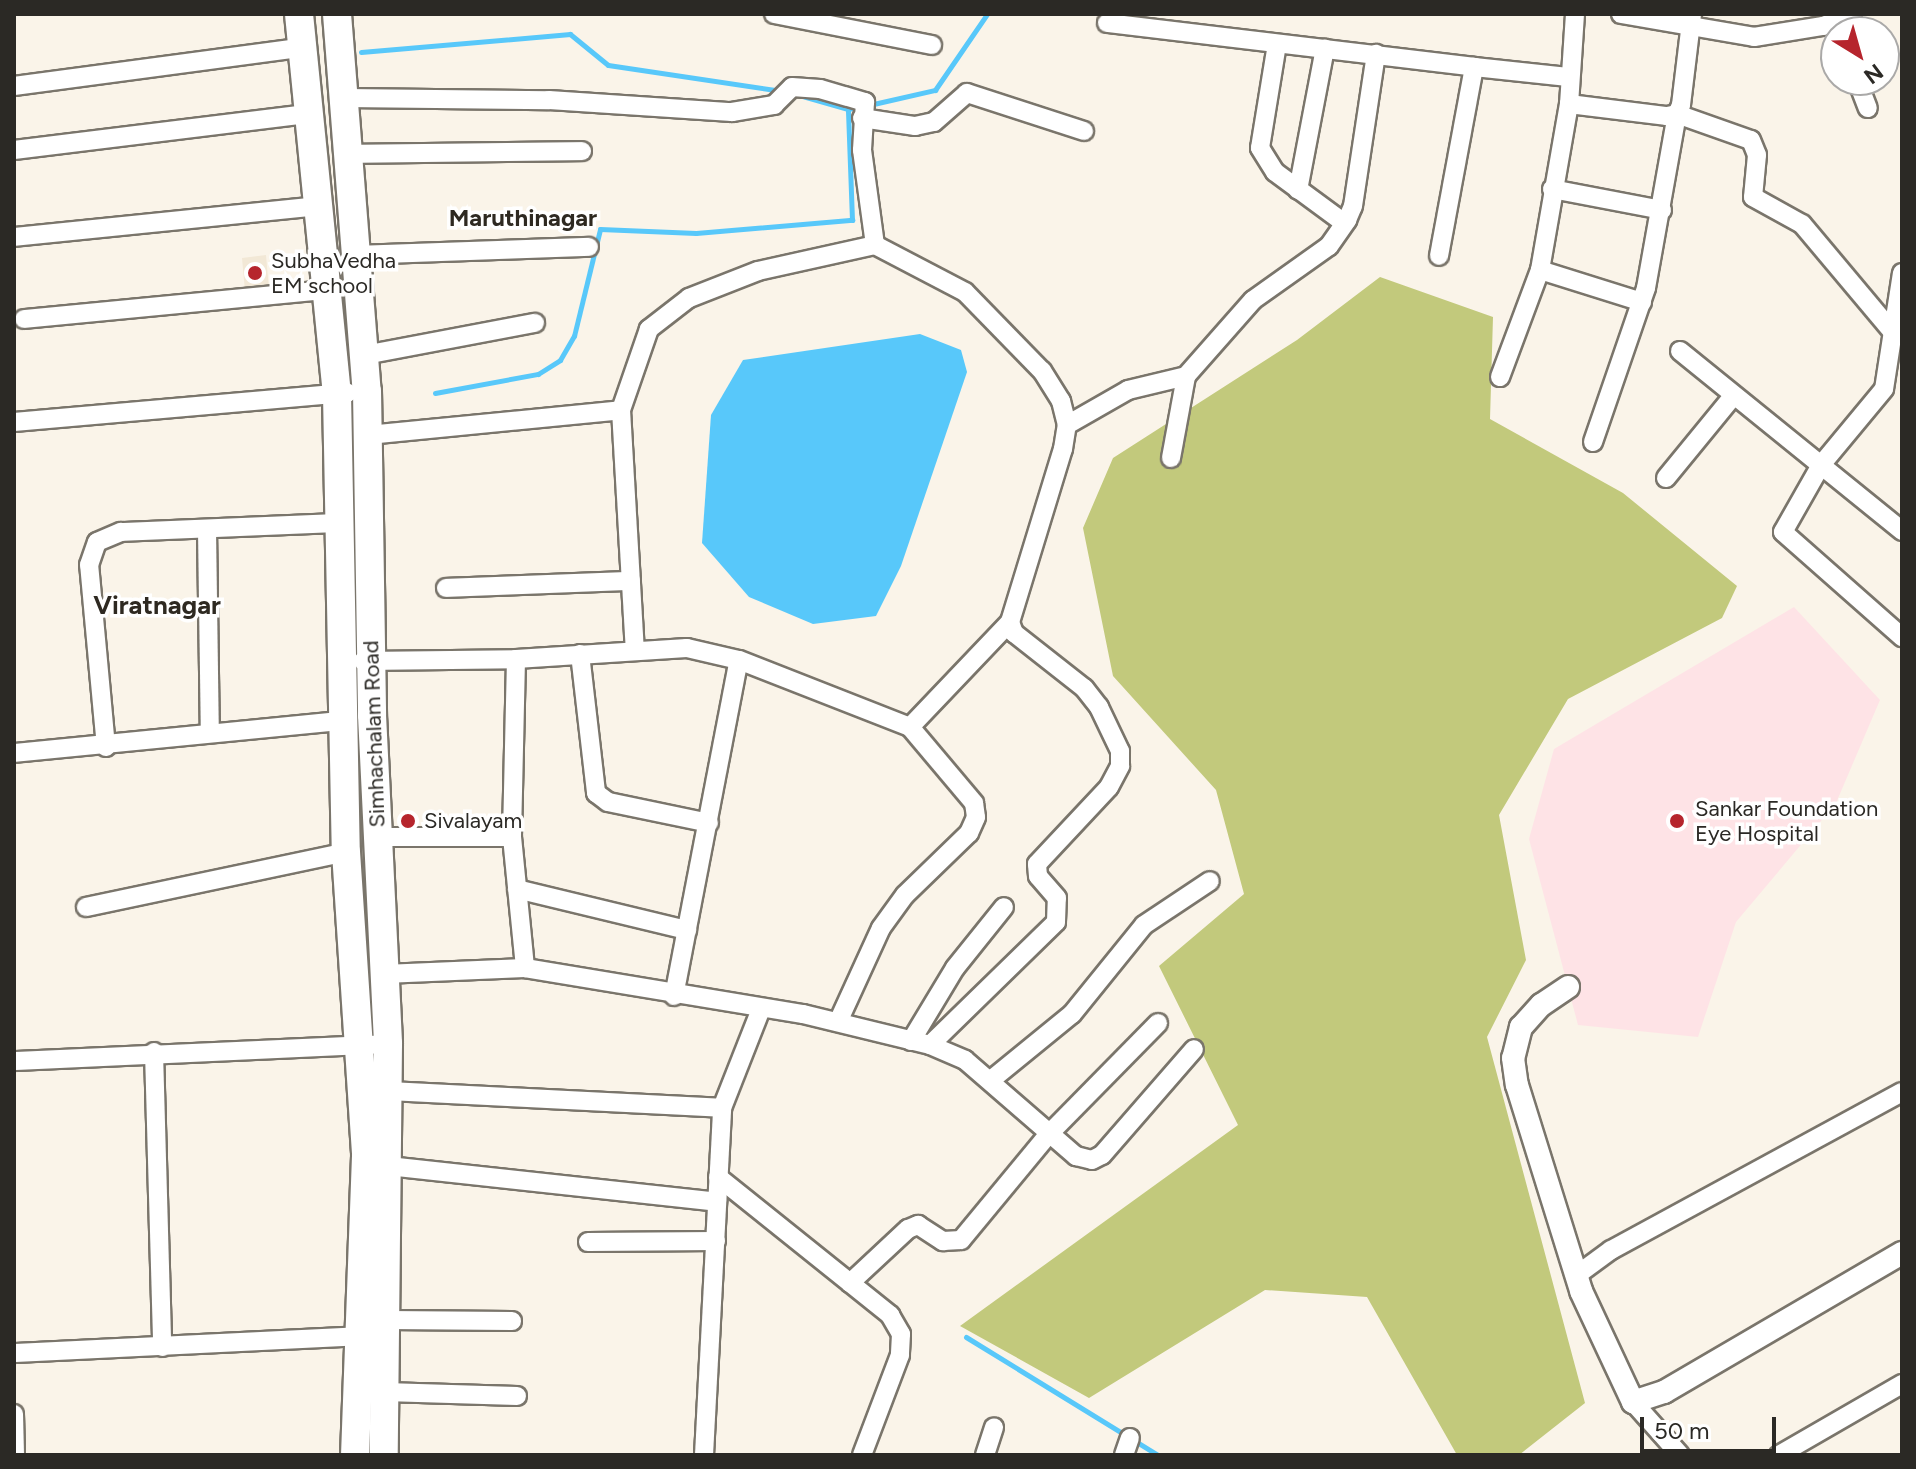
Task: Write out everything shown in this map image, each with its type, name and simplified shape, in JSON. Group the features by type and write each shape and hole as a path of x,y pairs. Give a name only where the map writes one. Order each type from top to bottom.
{"main road":[{"path":"299,14 337,394 346,852 366,1156 355,1455"},
{"name":"Simhachalam Road","path":"337,14 367,391 371,662 388,1044 384,1455"}],"street":[{"path":"774,14 843,20 932,45"},
{"path":"1500,377 1540,270 1569,104 1568,77 1575,14"},
{"path":"1621,14 1691,21 1754,37 1820,26"},
{"path":"1593,442 1642,302 1662,210 1691,21"},
{"path":"1107,23 1568,77"},
{"path":"1277,44 1260,148 1275,172 1334,218 1347,220"},
{"path":"14,86 300,48"},
{"path":"1298,190 1325,49"},
{"path":"1171,458 1186,376 1253,300 1329,246 1347,220 1355,197 1376,54"},
{"path":"1439,256 1474,67"},
{"path":"345,98 549,100 732,112 780,99 792,87 820,89 863,110 915,126 934,122 967,93 1084,131"},
{"path":"1863,96 1868,108"},
{"path":"1569,104 1677,114 1751,140 1757,155 1753,197 1802,224 1895,335"},
{"path":"863,110 875,245"},
{"path":"14,150 307,114"},
{"path":"349,154 582,151"},
{"path":"1552,189 1662,210"},
{"path":"14,237 317,206"},
{"path":"635,651 621,410 649,329 689,298 758,271 875,245 965,292 986,311 1042,371 1061,401 1067,425 1010,622 910,727"},
{"path":"357,255 589,247"},
{"path":"1901,269 1895,335 1877,403 1821,465 1783,532 1902,637"},
{"path":"1540,270 1642,302"},
{"path":"24,319 326,290"},
{"path":"365,355 535,323"},
{"path":"1680,351 1901,530"},
{"path":"1067,425 1128,390 1186,376"},
{"path":"14,422 367,391"},
{"path":"1666,478 1734,395"},
{"path":"368,435 621,410"},
{"path":"106,747 91,551 97,542 121,532 340,523"},
{"path":"207,529 210,733"},
{"path":"446,588 631,581"},
{"path":"920,1043 1056,922 1057,898 1038,876 1037,864 1109,787 1120,766 1120,751 1099,707 1084,688 1014,633 1010,622"},
{"path":"340,659 371,662 516,659 687,648 739,660 910,727 974,803 976,817 969,833 905,895 881,928 838,1022"},
{"path":"580,654 596,793 608,802 709,823"},
{"path":"516,659 512,837 525,968"},
{"path":"674,996 739,660"},
{"path":"14,753 106,747 210,733 343,721"},
{"path":"378,837 512,837"},
{"path":"86,907 346,852"},
{"path":"991,1080 1072,1014 1144,925 1210,881"},
{"path":"517,889 687,930"},
{"path":"920,1043 955,968 1004,907"},
{"path":"384,974 525,968 838,1022 920,1043 965,1060 991,1080 1048,1135 1076,1156 1102,1155 1194,1049"},
{"path":"1568,987 1541,1005 1521,1027 1513,1058 1577,1275 1633,1402 1680,1455"},
{"path":"704,1455 722,1108 761,1009"},
{"path":"850,1283 908,1229 918,1225 943,1241 961,1240 1048,1135 1158,1023"},
{"path":"14,1061 154,1052 388,1044"},
{"path":"154,1052 162,1347"},
{"path":"388,1091 722,1108"},
{"path":"1577,1275 1611,1250 1900,1099"},
{"path":"388,1166 717,1202"},
{"path":"718,1177 890,1315 901,1334 900,1355 862,1455"},
{"path":"588,1242 716,1241"},
{"path":"1633,1402 1664,1392 1902,1253"},
{"path":"387,1320 512,1321"},
{"path":"14,1353 360,1336"},
{"path":"1779,1455 1902,1384"},
{"path":"385,1392 517,1396"},
{"path":"14,1414 15,1455"},
{"path":"985,1455 994,1427"}],"shaded area":[{"name":"SubhaVedha EM school","path":"266,255 269,289 245,291 242,258"},
{"name":"Sankar Foundation Eye Hospital","path":"1794,607 1880,700 1836,803 1736,922 1698,1037 1578,1025 1529,839 1554,749"}],"green space":[{"path":"1380,277 1493,317 1490,419 1623,493 1737,586 1722,618 1568,699 1499,815 1526,960 1487,1037 1585,1403 1519,1455 1457,1455 1367,1297 1265,1290 1089,1398 960,1326 1238,1125 1159,966 1244,894 1216,790 1113,676 1083,528 1113,458 1297,340"}],"water":[{"path":"920,334 961,350 967,372 901,566 876,616 813,624 749,597 702,543 711,415 743,360"}],"waterway":[{"path":"869,105 935,90 987,14"},
{"path":"361,52 570,34 608,65 782,91"},
{"path":"799,95 848,109"},
{"path":"435,393 538,374 560,360 574,336 600,229 696,233 852,220 848,109 859,107"},
{"path":"966,1337 1158,1455"}],"place":[{"name":"SubhaVedha EM school","path":"255,273"},
{"name":"Sivalayam","path":"408,821"},
{"name":"Sankar Foundation Eye Hospital","path":"1677,821"}],"district":[{"name":"Maruthinagar","path":"523,218"},
{"name":"Viratnagar","path":"157,606"}]}
